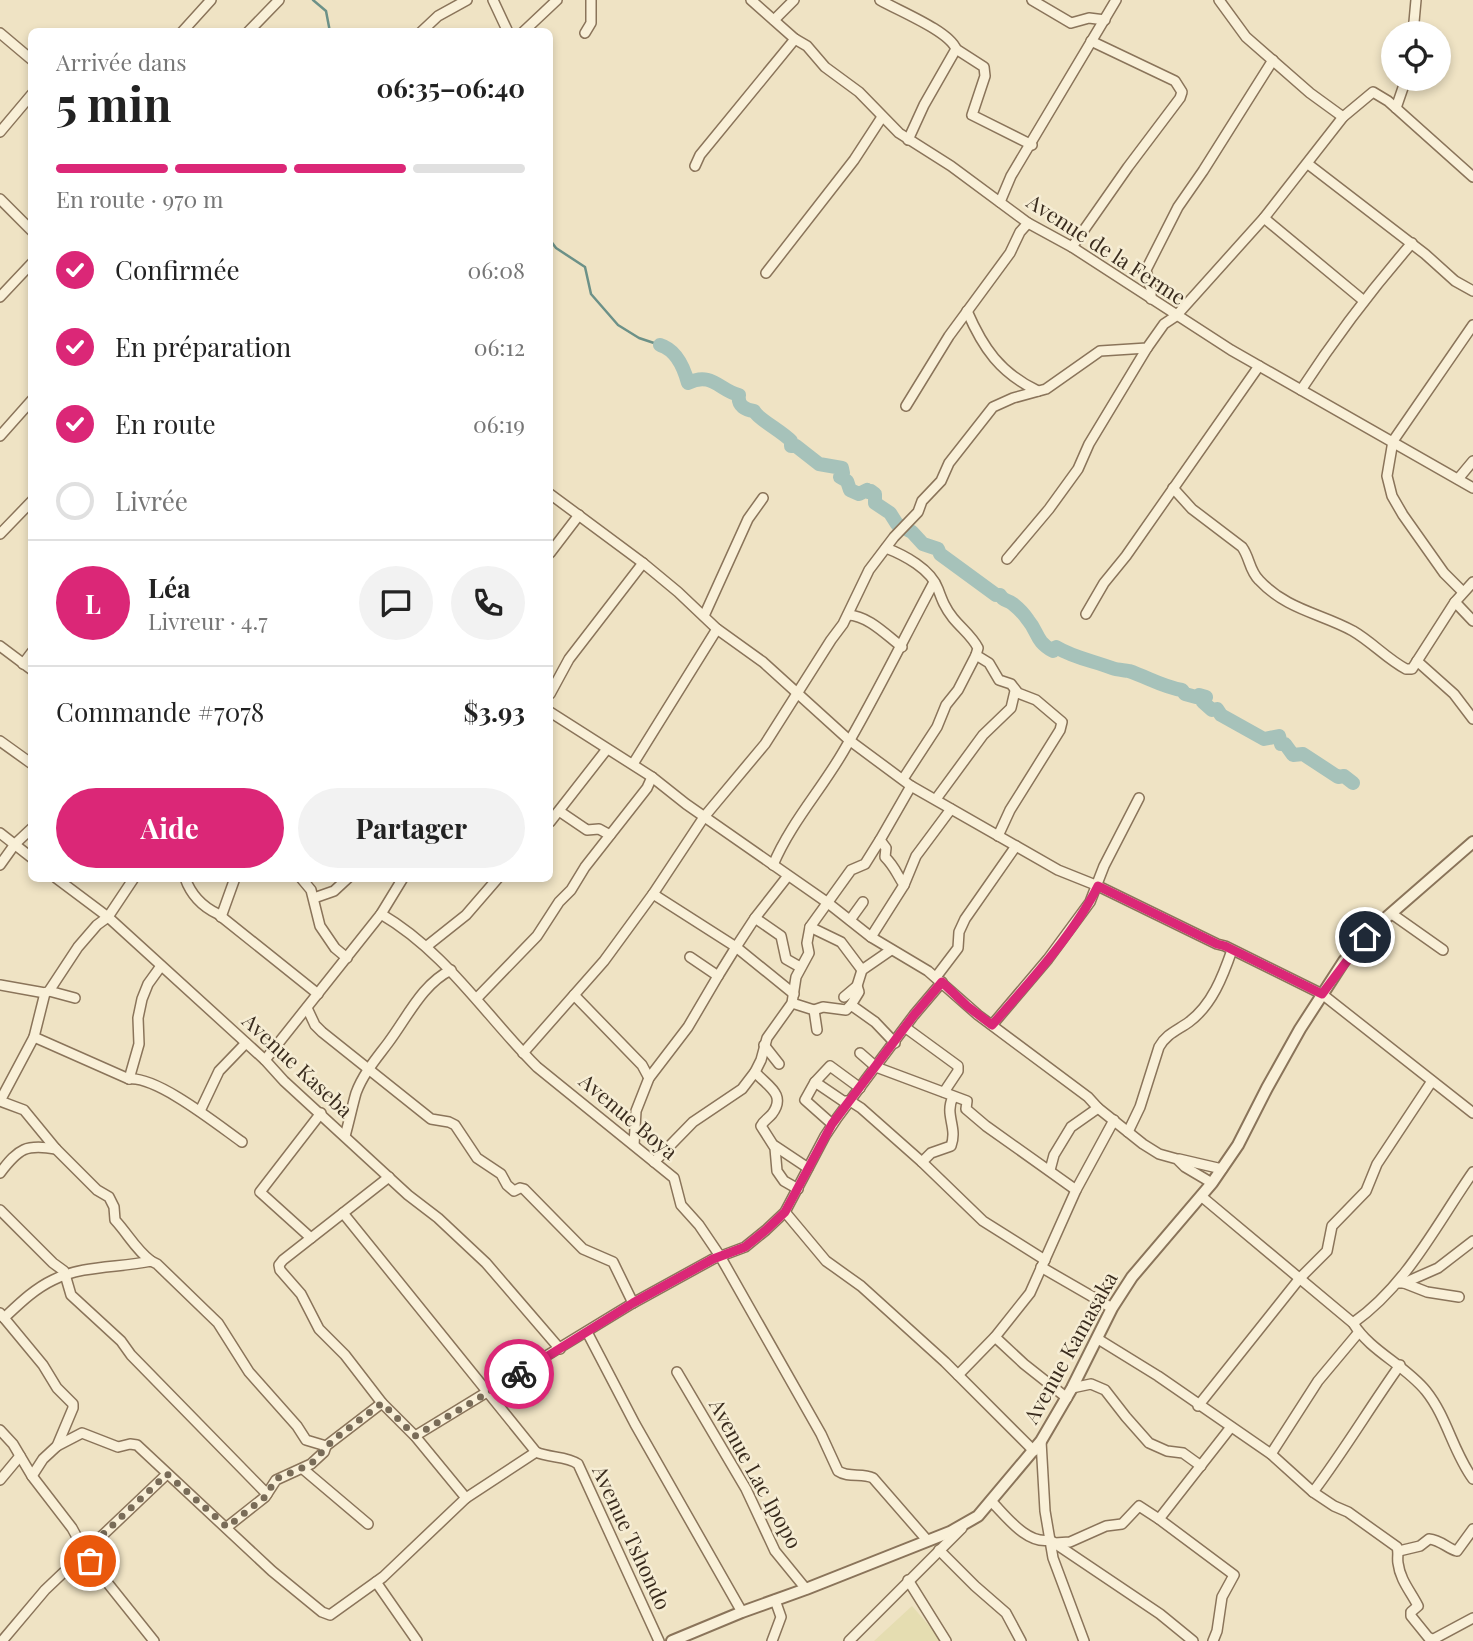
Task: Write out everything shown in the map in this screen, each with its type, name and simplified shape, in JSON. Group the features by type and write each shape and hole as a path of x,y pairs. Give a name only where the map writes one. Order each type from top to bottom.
{"street":[{"path":"186,28 211,0"},
{"path":"252,28 279,0"},
{"path":"425,28 438,16 467,0"},
{"path":"493,0 506,28"},
{"path":"527,28 556,0"},
{"path":"584,33 591,23 591,0"},
{"name":"Avenue de la Ferme","path":"751,0 807,46 837,77 853,87 908,140 951,166 1028,223 1072,247 1176,316 1259,366 1473,488"},
{"path":"774,20 794,0"},
{"path":"880,0 940,30 956,48 984,67 985,76 972,114 1032,145"},
{"path":"1032,0 1071,23 1089,18 1105,20"},
{"path":"1000,201 1011,176 1032,145 1116,0"},
{"path":"1219,0 1246,37 1310,93 1343,117"},
{"path":"1414,21 1416,0"},
{"path":"0,33 28,57"},
{"path":"695,166 701,155 796,39"},
{"path":"1072,247 1180,98 1181,92 1180,86 1169,77 1091,41"},
{"path":"908,140 956,48"},
{"path":"1151,299 1146,270 1175,211 1273,60"},
{"path":"1396,108 1402,91"},
{"path":"1007,559 1078,469 1089,444 1164,324 1176,316 1264,218 1343,117 1373,92 1385,98 1473,177"},
{"path":"0,132 28,99"},
{"path":"766,273 854,160 882,117"},
{"path":"1308,164 1412,243 1455,281 1473,291"},
{"path":"0,199 28,227"},
{"path":"1264,218 1364,301"},
{"path":"906,406 1028,223"},
{"path":"1301,390 1330,345 1412,243"},
{"path":"0,297 28,267"},
{"path":"967,311 978,339 989,354 1018,379 1038,390"},
{"path":"1462,592 1444,573 1392,496 1387,477 1393,442 1473,325"},
{"path":"523,1052 604,961 704,817 765,744 848,615 862,582 886,548 918,512 925,497 941,481 949,463 993,407 1053,385 1100,351 1147,348"},
{"path":"1086,614 1104,583 1126,556 1259,366"},
{"path":"0,436 28,404"},
{"path":"1458,480 1473,461"},
{"path":"1173,488 1192,509 1242,547 1247,554 1248,566 1258,579 1290,605 1331,619 1367,639 1406,669 1412,669 1462,592 1473,582"},
{"path":"553,496 643,563 717,629 763,662 849,740 911,786 1058,870 1098,886 1322,994 1473,1113"},
{"path":"704,617 748,519 763,498"},
{"path":"0,534 28,505"},
{"path":"553,549 579,515"},
{"path":"886,548 913,562 934,582 943,604 973,638 978,648 958,690 946,705 937,727 903,779"},
{"path":"553,689 569,660 643,563"},
{"path":"773,865 784,842 849,740 902,647 934,582"},
{"path":"1455,602 1473,621"},
{"path":"848,615 858,615 866,619 902,647"},
{"path":"633,764 717,629"},
{"path":"0,646 28,667"},
{"path":"976,655 989,663 999,680 1036,700 1060,719 1062,726 1010,810 998,836"},
{"path":"23,664 28,657"},
{"path":"1417,661 1454,694 1473,719"},
{"path":"936,799 983,735 1011,708 1015,691"},
{"path":"553,714 652,777 871,937 939,980 967,1006 1078,1089 1151,1150 1222,1169"},
{"path":"0,741 28,761"},
{"path":"553,818 607,749"},
{"path":"477,998 537,936 585,867 647,788 652,777"},
{"path":"654,1162 693,1122 742,1089 755,1072 766,1038 793,998 800,967 809,953 807,943 810,928 851,870 865,864 911,786"},
{"path":"992,1025 1048,959 1090,902 1104,866 1139,798"},
{"path":"871,937 904,885 916,856 951,809"},
{"path":"559,811 587,830 599,829 610,835"},
{"path":"0,865 28,832"},
{"path":"0,833 28,855"},
{"path":"880,840 886,848 885,857 896,868 897,876 904,885"},
{"name":"Avenue Kamasaka","path":"672,1641 927,1540 966,1524 978,1516 1041,1441 1070,1393 1112,1308 1145,1261 1222,1169 1322,994 1353,950 1473,842"},
{"path":"415,1436 633,1303 720,1256 745,1247 785,1212 832,1124 895,1043 939,980 958,948 959,932 965,919 1016,846"},
{"path":"634,1145 636,1111 649,1079 688,1027 755,918 788,877"},
{"name":"Avenue Kaseba","path":"61,882 108,917 389,1177 438,1218 486,1263 560,1349"},
{"path":"131,882 108,917 92,930 47,992 34,1037 0,1101 24,1110 56,1149 97,1190 109,1197 114,1207 115,1220 130,1236 139,1253 156,1264 218,1323 249,1372 306,1440 326,1446"},
{"path":"187,882 192,893 206,909 221,917 318,994"},
{"path":"221,917 234,882"},
{"path":"304,882 314,898 320,926 335,948 347,958"},
{"path":"314,898 334,891 344,882"},
{"path":"265,1060 381,914 401,882"},
{"path":"427,946 466,915 495,882"},
{"path":"653,894 736,947 793,998 814,1010 823,1007 846,1010 859,992 857,986"},
{"path":"850,920 863,902"},
{"name":"Avenue Boya","path":"381,914 427,946 537,1067 675,1180 681,1205 699,1225 720,1256 821,1434 838,1471 843,1475 866,1475 873,1478 927,1540"},
{"path":"1392,914 1443,950"},
{"path":"755,918 781,936 786,959 800,967"},
{"path":"810,928 841,942 862,970"},
{"path":"844,997 857,986 862,970 891,950"},
{"path":"1128,1132 1146,1091 1159,1046 1206,1006 1232,950"},
{"path":"690,957 718,976"},
{"path":"129,1079 139,1044 138,1018 142,999 148,984 161,966"},
{"path":"345,1136 356,1093 367,1069 413,1006 437,978 451,970"},
{"path":"0,985 75,998"},
{"path":"574,995 642,1065 649,1079"},
{"path":"851,1005 875,1022 895,1043"},
{"path":"307,1008 315,1025 367,1069 431,1119 455,1125 477,1158 501,1174 510,1189 524,1189 583,1249 613,1262 633,1303"},
{"path":"814,1010 817,1030"},
{"path":"906,1028 958,1066 948,1095 954,1136 951,1146 931,1153 922,1163"},
{"path":"34,1037 129,1079 144,1080 200,1111 242,1142"},
{"path":"200,1111 219,1071 246,1043"},
{"path":"764,1045 779,1064"},
{"path":"860,1053 876,1067 967,1101 966,1109 986,1126 1076,1190"},
{"path":"832,1124 805,1100 815,1082 830,1066 855,1094 861,1108 983,1220 1112,1308"},
{"path":"755,1072 776,1091 778,1097 772,1114 761,1126 774,1145 808,1168"},
{"path":"1198,1406 1300,1279 1327,1251 1332,1226 1366,1191 1377,1164 1432,1081"},
{"path":"815,1082 843,1101 855,1094"},
{"path":"1050,1171 1054,1155 1070,1127 1098,1108"},
{"path":"311,1238 260,1192 321,1112"},
{"path":"958,1375 1021,1306 1076,1190 1114,1121"},
{"path":"774,1145 777,1171 784,1181 798,1189"},
{"path":"0,1173 25,1147 56,1149"},
{"path":"1177,1159 1212,1183"},
{"path":"1270,1454 1356,1328 1401,1283 1473,1172"},
{"path":"389,1177 283,1260 279,1265 280,1270 295,1286 319,1329 345,1355 382,1403 415,1436 466,1497"},
{"path":"1201,1196 1400,1365 1432,1401 1473,1479"},
{"path":"0,1210 66,1274 69,1290 74,1298 121,1342 267,1494"},
{"path":"785,1212 826,1261 861,1286 958,1375 1034,1451"},
{"path":"69,1419 82,1433 118,1447 137,1445 272,1571 326,1614 333,1614 376,1582 466,1497 536,1452 343,1213"},
{"path":"1401,1283 1438,1268 1473,1241"},
{"path":"58,1446 73,1412 72,1404 2,1315 51,1281 66,1274 151,1262"},
{"path":"1401,1283 1419,1290 1459,1297"},
{"path":"587,1332 635,1424 742,1612"},
{"path":"995,1337 1024,1364 1070,1393 1091,1384 1105,1390 1149,1443 1167,1451 1183,1453 1201,1466"},
{"path":"1098,1339 1158,1376 1270,1454 1313,1492 1369,1525 1397,1546 1397,1561 1403,1581 1418,1606 1410,1612 1411,1616 1432,1641 1473,1618"},
{"path":"1313,1492 1349,1444 1363,1417 1400,1365"},
{"name":"Avenue Lac Ipopo","path":"677,1372 746,1489 775,1551 806,1589"},
{"path":"227,1527 267,1494 276,1479 303,1469 324,1452 326,1446 382,1403"},
{"path":"1159,1519 1231,1427"},
{"path":"0,1430 13,1444 32,1476 72,1528 84,1552 154,1641"},
{"path":"32,1476 43,1459 58,1446 82,1433"},
{"path":"1041,1441 1045,1511 1058,1575 1084,1641"},
{"name":"Avenue Tshondo","path":"536,1452 573,1460 578,1464 659,1641"},
{"path":"0,1480 20,1456"},
{"path":"303,1469 368,1524"},
{"path":"4,1637 45,1590 167,1474"},
{"path":"991,1501 1034,1540 1070,1542 1106,1526 1122,1524 1139,1506 1234,1575 1222,1597 1217,1632 1213,1641"},
{"path":"849,1641 966,1524"},
{"path":"1399,1551 1420,1546 1429,1539 1445,1543 1457,1550 1473,1529"},
{"path":"1053,1541 1160,1614 1185,1640"},
{"path":"939,1550 1006,1612 1021,1641"},
{"path":"908,1580 946,1641"},
{"path":"376,1582 417,1641"},
{"path":"772,1641 781,1617 775,1600"}],"shaded area":[{"path":"912,1606 939,1637 939,1641 874,1641"}],"waterway":[{"path":"313,0 326,11 329,28"},
{"path":"553,244 585,267 591,294 618,325 639,338 660,345"},
{"path":"660,345 675,355 688,383 710,380 739,395 739,402 743,407 754,411 787,437 791,446 796,446 819,464 842,468 840,477 847,481 850,490 859,494 867,490 875,494 875,503 890,513 897,524 912,532 923,544 938,549 940,554 996,595 1011,602 1026,618 1043,644 1053,651 1056,647 1077,657 1129,671 1182,690 1185,694 1206,697 1203,702 1212,710 1217,709 1221,715 1264,739 1279,736 1281,744 1285,744 1293,755 1303,754 1338,777 1344,776 1353,783"}],"way so far":[{"path":"90,1561 84,1552 167,1474 227,1527 265,1497 276,1479 311,1464 324,1452 326,1446 382,1403 415,1436 519,1374"}],"route":[{"path":"519,1374 633,1303 713,1259 745,1247 766,1230 785,1212 832,1124 942,982 992,1025 1048,959 1090,902 1098,886 1322,994 1365,937"}]}
